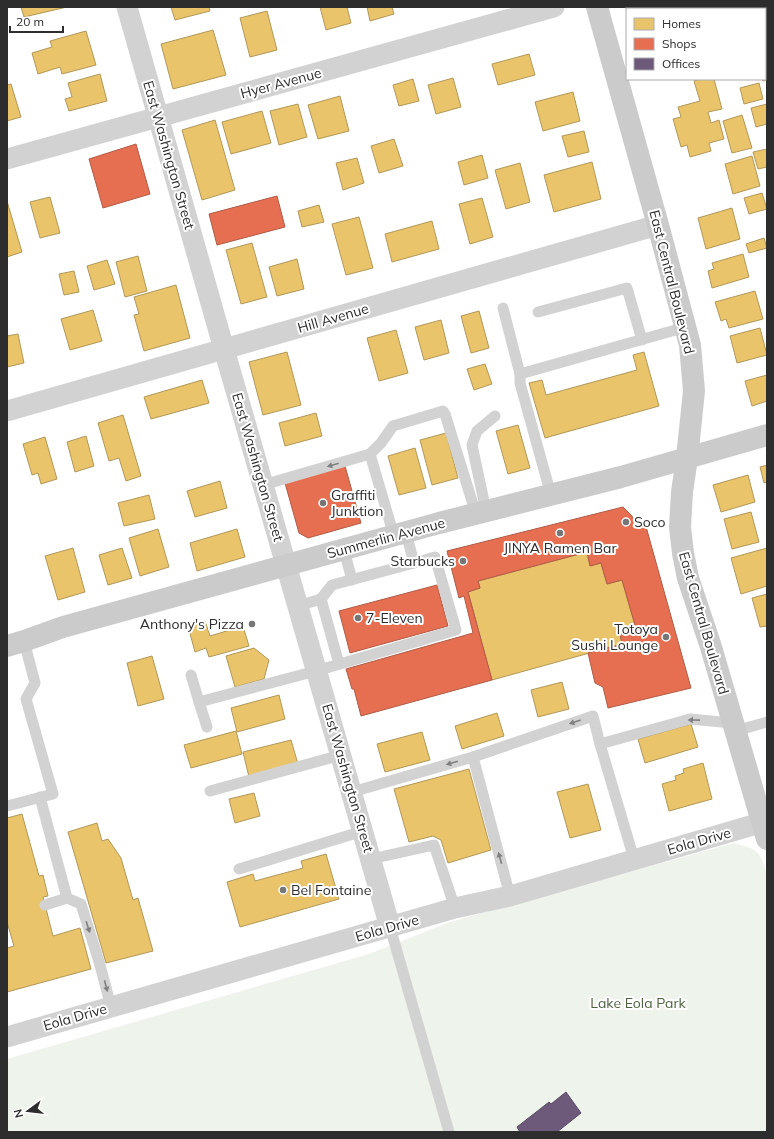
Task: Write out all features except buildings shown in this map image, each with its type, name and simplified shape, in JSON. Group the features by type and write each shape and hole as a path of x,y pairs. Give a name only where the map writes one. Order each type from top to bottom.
{"street":[{"name":"East Washington Street","path":"127,7 390,927"},
{"name":"Hyer Avenue","path":"7,159 554,7"},
{"name":"East Central Boulevard","path":"597,7 686,327 692,361 694,391 682,492 680,527 688,578 711,647 765,827"},
{"name":"Hill Avenue","path":"7,411 658,225"},
{"name":"Summerlin Avenue","path":"16,643 63,627 286,565 551,494 621,477 767,435"},
{"name":"Eola Drive","path":"7,1037 455,908 510,896 634,859 765,827"}],"lane":[{"path":"538,312 627,288 642,340"},
{"path":"503,308 520,374 520,383 551,494"},
{"path":"520,374 686,327"},
{"path":"263,485 370,454 381,443 393,426 443,411 481,513"},
{"path":"481,513 472,445 476,431 495,416"},
{"path":"370,454 400,534 414,563"},
{"path":"344,550 352,580"},
{"path":"199,702 316,671 456,630 435,558 332,585 321,599 298,606"},
{"path":"321,599 339,664"},
{"path":"7,806 53,794 26,699 35,683 16,643"},
{"path":"191,675 206,727"},
{"path":"352,792 473,757 593,716 634,859"},
{"path":"600,744 690,719 734,727 767,722"},
{"path":"210,791 341,756"},
{"path":"473,757 510,896"},
{"path":"40,797 67,898"},
{"path":"239,869 363,831"},
{"path":"371,859 434,846 455,908"},
{"path":"45,905 67,898 81,904 111,1007"},
{"path":"390,927 449,1132"}],"green space":[{"name":"Lake Eola Park","path":"734,843 748,847 757,852 767,875 767,1132 7,1132 7,1059 369,954 450,922"}],"place":[{"name":"Graffiti Junktion","path":"323,503"},
{"name":"Soco","path":"626,522"},
{"name":"JINYA Ramen Bar","path":"560,533"},
{"name":"Starbucks","path":"463,561"},
{"name":"7-Eleven","path":"358,618"},
{"name":"Anthony's Pizza","path":"252,624"},
{"name":"Totoya Sushi Lounge","path":"666,637"},
{"name":"Bel Fontaine","path":"283,890"}]}
